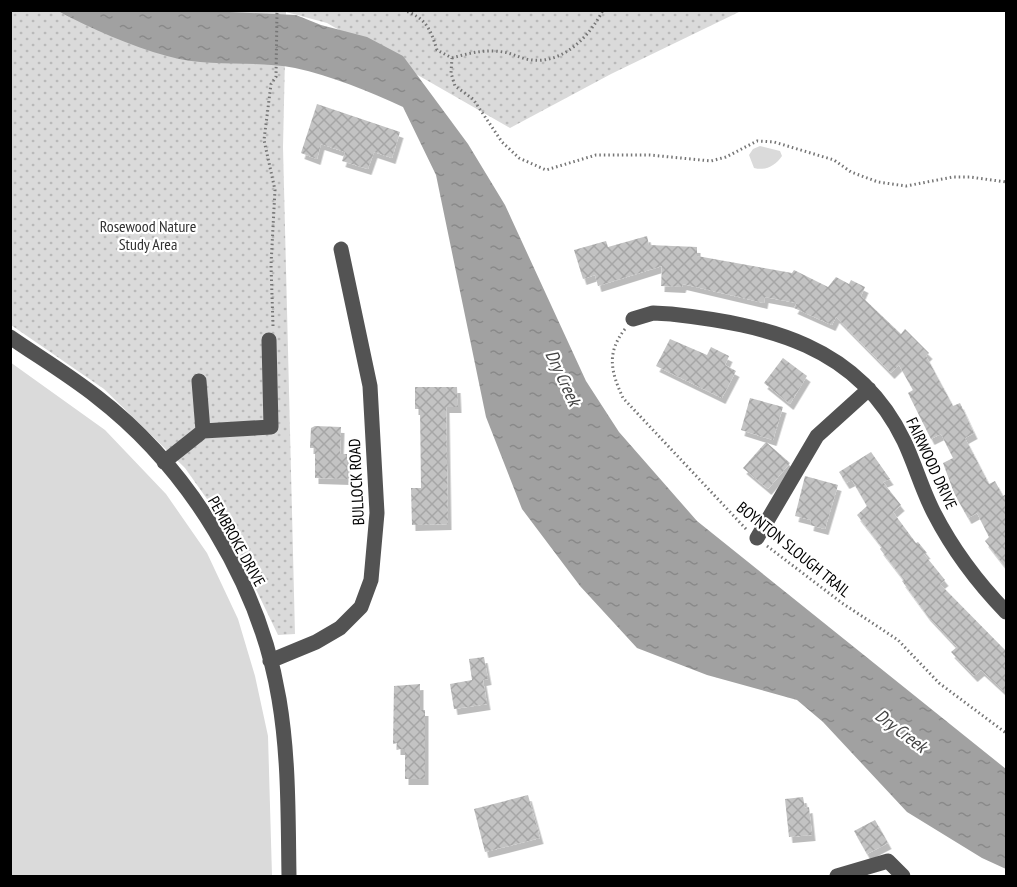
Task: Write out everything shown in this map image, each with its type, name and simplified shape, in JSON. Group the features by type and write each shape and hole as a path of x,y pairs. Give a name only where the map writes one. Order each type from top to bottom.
{"street":[{"name":"BULLOCK ROAD","path":"270,661 316,642 340,628 361,607 371,580 377,513 370,386 341,249"},
{"name":"FAIRWOOD DRIVE","path":"633,318 653,313 696,316 804,342 847,368 869,389 904,440 934,513 983,588 1006,612"},
{"path":"164,462 203,430 271,427 271,334"},
{"name":"PEMBROKE DRIVE","path":"10,337 97,397 127,423 164,462 196,504 234,567 252,608 270,661 279,697 285,751 288,876"},
{"path":"199,381 203,430"},
{"path":"757,538 817,436 869,389"},
{"path":"837,876 888,861 903,876"}],"path":[{"path":"271,334 271,266 275,190 264,133 271,84 276,77 277,10"},
{"path":"403,10 424,20 433,32 437,50 453,58 471,52 504,52 527,60 549,59 569,51 593,30 603,10"},
{"path":"453,58 451,73 455,86 473,99 502,142 519,158 546,171 596,155 650,155 711,161 757,141 774,142 834,160 851,172 878,182 906,186 953,177 970,177 1006,183"},
{"name":"BOYNTON SLOUGH TRAIL","path":"633,318 613,344 614,371 623,398 731,515 757,538 842,603 898,640 939,683 1006,733"}],"green space":[{"name":"Rosewood Nature Study Area","path":"11,11 741,11 611,74 510,128 327,23 286,12 283,147 295,634 278,635 224,523 185,468 104,389 11,325"},
{"path":"760,146 780,151 782,156 770,167 754,168 749,155 753,149"},
{"path":"10,362 105,430 166,494 207,553 238,619 255,676 268,736 272,876 11,876"}],"water":[{"name":"Dry Creek","path":"58,11 208,11 296,15 321,25 367,37 403,56 468,144 505,205 586,381 619,432 697,521 1006,769 1006,869 982,858 907,812 823,722 797,700 707,675 637,648 580,586 522,509 486,417 436,175 403,107 350,84 295,68 263,64 199,62 167,56 111,36"}],"building":[{"path":"317,104 400,132 392,158 374,152 368,169 342,161 345,152 321,144 317,159 301,153"},
{"path":"647,236 649,245 697,247 697,256 792,273 794,270 828,287 836,277 849,284 851,280 865,287 861,296 901,334 905,329 929,353 926,356 953,406 960,403 974,433 965,438 989,484 995,481 1003,496 1006,494 1006,568 985,541 989,537 977,513 968,518 954,493 943,463 953,458 941,434 931,439 908,393 913,390 899,365 891,373 836,317 832,325 794,308 797,303 765,297 764,303 683,284 682,287 661,286 662,266 598,286 595,275 583,279 574,250 606,241 608,247"},
{"path":"670,339 707,355 711,347 729,356 725,365 736,371 722,398 656,366"},
{"path":"783,358 807,376 790,404 764,383"},
{"path":"415,387 457,387 458,407 446,407 448,524 412,525 411,488 421,488 420,409 415,409"},
{"path":"750,398 783,407 773,440 741,430"},
{"path":"315,426 341,427 340,454 347,454 347,479 315,478 315,448 310,448 311,428"},
{"path":"766,442 790,463 768,489 743,468"},
{"path":"871,452 890,479 883,482 901,505 893,512 916,543 918,542 927,553 924,554 945,580 940,584 1006,651 1006,693 981,670 974,676 951,652 957,647 927,615 880,549 882,547 857,515 867,506 852,480 846,483 839,472"},
{"path":"805,476 838,485 825,529 810,525 811,520 795,516"},
{"path":"484,657 488,679 483,680 487,704 454,709 450,684 472,680 469,659"},
{"path":"420,684 420,710 425,710 425,779 405,779 405,749 397,749 397,743 393,744 394,686"},
{"path":"528,795 540,838 485,852 474,809"},
{"path":"803,797 805,808 809,807 812,835 789,837 785,799"},
{"path":"875,820 888,843 867,854 854,831"}]}
